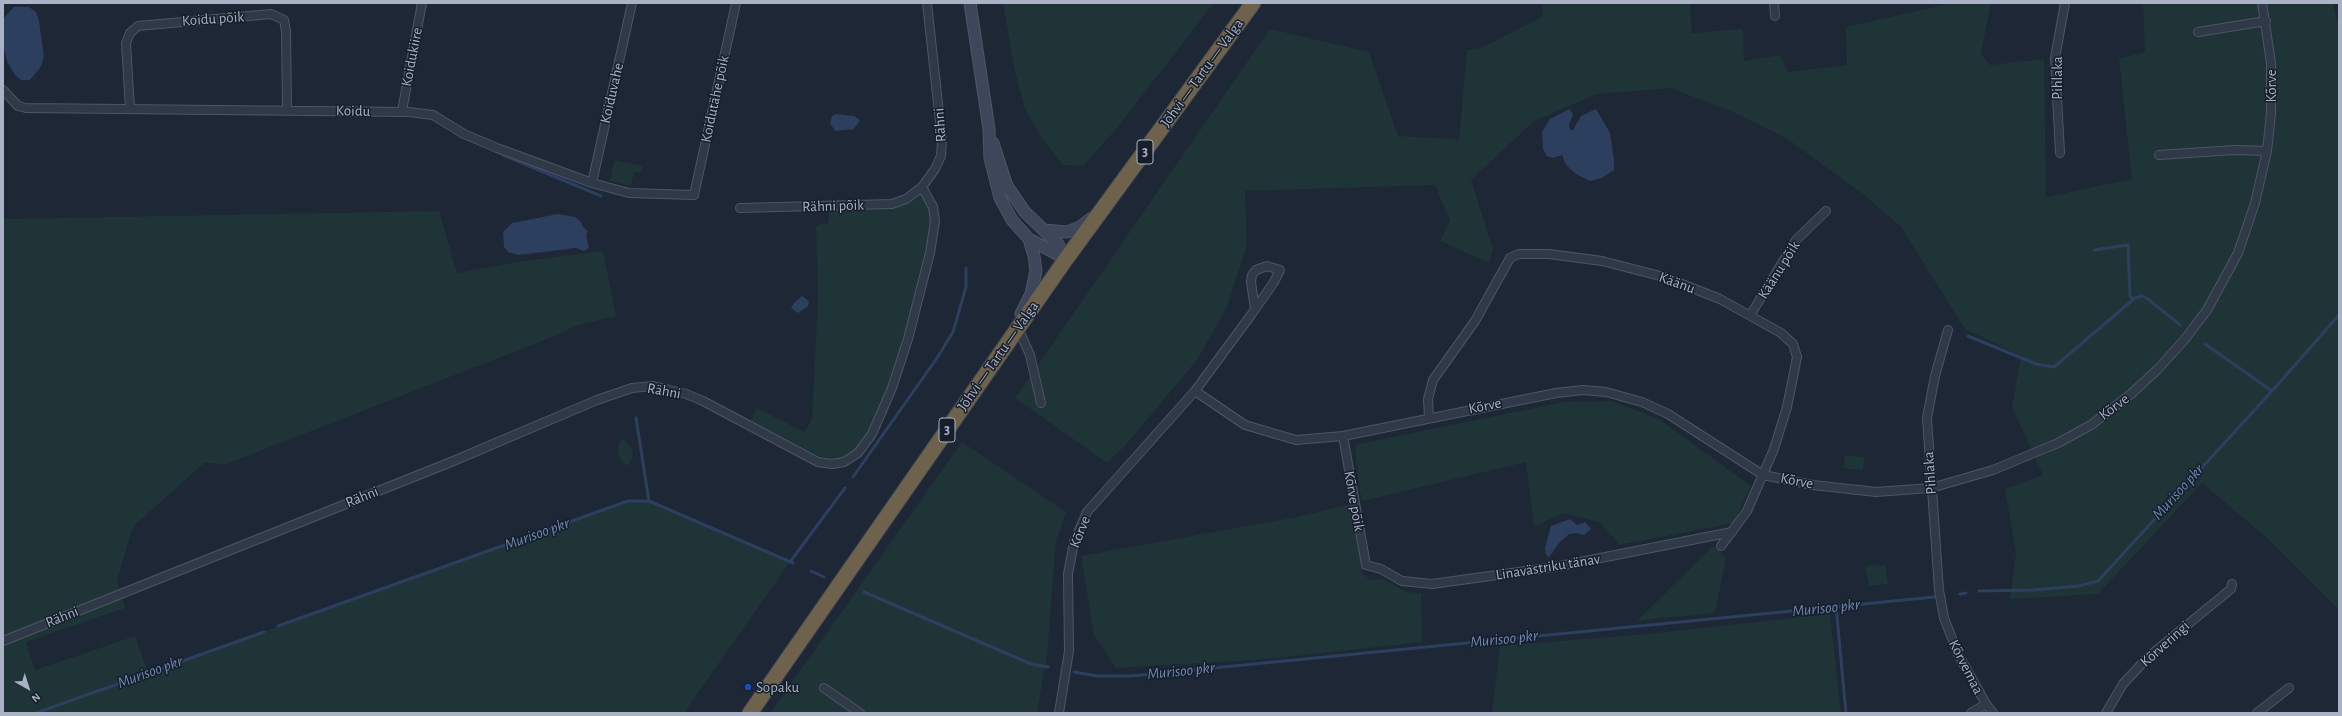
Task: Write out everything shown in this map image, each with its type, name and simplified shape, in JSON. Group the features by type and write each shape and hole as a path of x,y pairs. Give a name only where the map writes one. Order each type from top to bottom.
{"highway":[{"name":"Jõhvi — Tartu — Valga","path":"750,713 1066,259 1253,3"}],"main road":[{"path":"970,3 989,129 990,158 1000,198 1012,220 1029,238 1051,253 1066,259"},
{"path":"989,129 1007,186 1025,212 1058,244 1066,259"},
{"path":"1044,230 1067,232 1080,227 1103,209"},
{"path":"1014,333 1031,294 1036,271 1029,238"}],"street":[{"name":"Koidukiire","path":"402,112 422,3"},
{"name":"Koiduvahe","path":"592,183 632,3"},
{"name":"Koidutähe põik","path":"694,195 736,3"},
{"name":"Rähni","path":"3,641 451,462 597,400 632,388 653,386 686,394 818,462 832,464 844,462 858,453 872,434 892,388 908,339 930,253 935,221 933,208 922,188 935,169 941,156 942,140 928,3"},
{"path":"1774,3 1775,16"},
{"name":"Pihlaka","path":"2060,152 2055,58 2064,3"},
{"name":"Kõrve","path":"1195,391 1245,425 1270,434 1296,440 1343,436 1429,417 1556,393 1583,390 1606,392 1642,402 1668,414 1763,475 1813,485 1876,492 1931,488 1993,470 2058,443 2091,424 2131,394 2158,369 2185,339 2206,310 2228,274 2238,253 2255,203 2267,151 2271,113 2271,63 2266,21 2262,3"},
{"name":"Koidu põik","path":"130,109 126,43 130,33 138,26 271,14 284,20 286,31 287,109"},
{"path":"2198,32 2266,21"},
{"name":"Koidu","path":"3,90 18,106 26,108 287,109 402,112 433,115 464,134 497,148 592,183 629,193 694,195"},
{"path":"2159,155 2228,150 2267,151"},
{"name":"Rähni põik","path":"740,208 892,204 906,199 922,188"},
{"name":"Käänu põik","path":"1751,314 1796,240 1826,211"},
{"name":"Käänu","path":"1429,417 1428,399 1433,380 1475,321 1510,258 1519,254 1549,254 1602,261 1664,277 1720,299 1751,314 1781,333 1793,344 1797,357 1787,407 1763,475 1747,511 1721,546"},
{"name":"Kõrve","path":"1059,713 1069,651 1068,574 1074,542 1087,512 1195,391 1255,309 1280,270 1267,266 1256,270 1252,275 1255,309"},
{"name":"Pihlaka","path":"1944,618 1939,590 1927,418 1935,376 1948,330"},
{"path":"1014,333 1030,355 1041,403"},
{"name":"Kõrve põik","path":"1343,436 1366,566"},
{"name":"Linavästriku tänav","path":"1366,566 1381,569 1402,581 1432,584 1555,567 1732,532"},
{"name":"Kõrveringi","path":"2106,713 2123,684 2148,657 2231,589 2232,584"},
{"name":"Kõrvemaa","path":"1944,618 1958,654 1986,704 1993,713"},
{"path":"824,688 860,713"},
{"path":"2257,713 2289,688"},
{"path":"1971,713 1986,704"}],"green space":[{"path":"1003,3 1214,3 1117,128 1083,166 1063,165 1043,140 1025,109 1014,67"},
{"path":"1543,3 1690,3 1692,33 1743,29 1744,61 1780,55 1788,72 1847,65 1846,27 1953,3 1991,3 1981,54 1990,65 2044,59 2046,197 2132,179 2119,59 2145,52 2143,3 2333,3 2339,28 2339,610 2267,538 2202,483 2098,594 2010,599 2016,553 2005,489 2043,475 2012,407 2021,356 1965,329 1901,227 1864,195 1786,138 1735,113 1671,88 1597,94 1534,121 1471,180 1493,249 1489,263 1440,241 1450,221 1435,185 1245,191 1247,246 1227,307 1197,360 1124,447 1107,463 1015,398 1270,29 1369,52 1398,136 1459,139 1467,50 1481,48 1542,17"},
{"path":"614,160 643,166 641,173 634,172 631,186 610,181"},
{"path":"922,187 935,221 908,339 872,434 844,462 820,456 751,421 757,408 804,432 812,419 818,298 816,227 820,224 828,223 830,206 892,204"},
{"path":"439,211 457,273 517,262 603,251 616,316 574,326 560,334 224,465 205,462 133,527 117,580 125,608 26,642 35,670 135,636 148,673 628,501 649,501 790,562 684,713 3,713 3,219"},
{"path":"1611,401 1659,419 1751,486 1733,523 1620,545 1599,522 1563,513 1534,527 1526,462 1363,501 1359,490 1355,445 1563,402"},
{"path":"622,439 628,443 632,450 633,457 628,466 623,463 618,455 619,443"},
{"path":"962,442 1066,512 1056,541 1047,655 1037,713 770,713"},
{"path":"1845,455 1864,457 1863,470 1843,468"},
{"path":"1351,504 1362,573 1370,580 1384,579 1406,592 1421,593 1422,642 1269,659 1116,668 1094,635 1081,556 1297,517"},
{"path":"1713,546 1726,557 1715,613 1637,621"},
{"path":"1885,565 1888,584 1869,586 1865,566"},
{"path":"1830,614 1841,713 1492,713 1500,646 1646,634"}],"water":[{"path":"14,7 29,7 36,12 39,21 44,57 40,68 30,80 21,80 15,75 7,61 3,46 3,19"},
{"path":"1569,109 1573,114 1569,125 1570,130 1573,130 1581,116 1596,109 1610,133 1614,170 1602,178 1590,181 1576,174 1566,165 1562,155 1553,158 1547,156 1543,149 1542,132 1550,119"},
{"path":"836,114 854,116 860,120 854,129 835,131 830,123 832,116"},
{"path":"558,214 575,217 581,222 583,227 588,231 586,234 589,248 584,251 576,248 518,255 508,252 504,247 503,232 512,223"},
{"path":"802,296 809,301 808,306 798,313 791,308"},
{"path":"1570,519 1577,525 1585,522 1591,529 1584,535 1576,533 1569,534 1559,543 1549,557 1546,555 1545,548 1551,526"}],"waterway":[{"path":"503,155 601,196"},
{"path":"2094,250 2128,245 2130,296 2133,299"},
{"path":"853,477 937,358 953,332 966,287 966,268"},
{"path":"1968,336 2036,364 2054,367 2135,298 2142,296 2148,299 2180,325"},
{"name":"Murisoo pkr","path":"1979,591 2033,590 2079,586 2098,581 2273,390 2339,315"},
{"path":"2205,344 2272,391"},
{"path":"636,418 649,501"},
{"path":"790,562 845,488"},
{"name":"Murisoo pkr","path":"278,626 628,501 649,501 793,563"},
{"name":"Murisoo pkr","path":"811,571 824,577"},
{"name":"Murisoo pkr","path":"864,592 1031,664 1048,667"},
{"name":"Murisoo pkr","path":"1960,594 1966,593"},
{"name":"Murisoo pkr","path":"1074,672 1097,676 1132,676 1934,597"},
{"path":"1836,606 1846,713"},
{"name":"Murisoo pkr","path":"36,713 264,632"}],"place":[{"name":"Sopaku","path":"748,687"}]}
